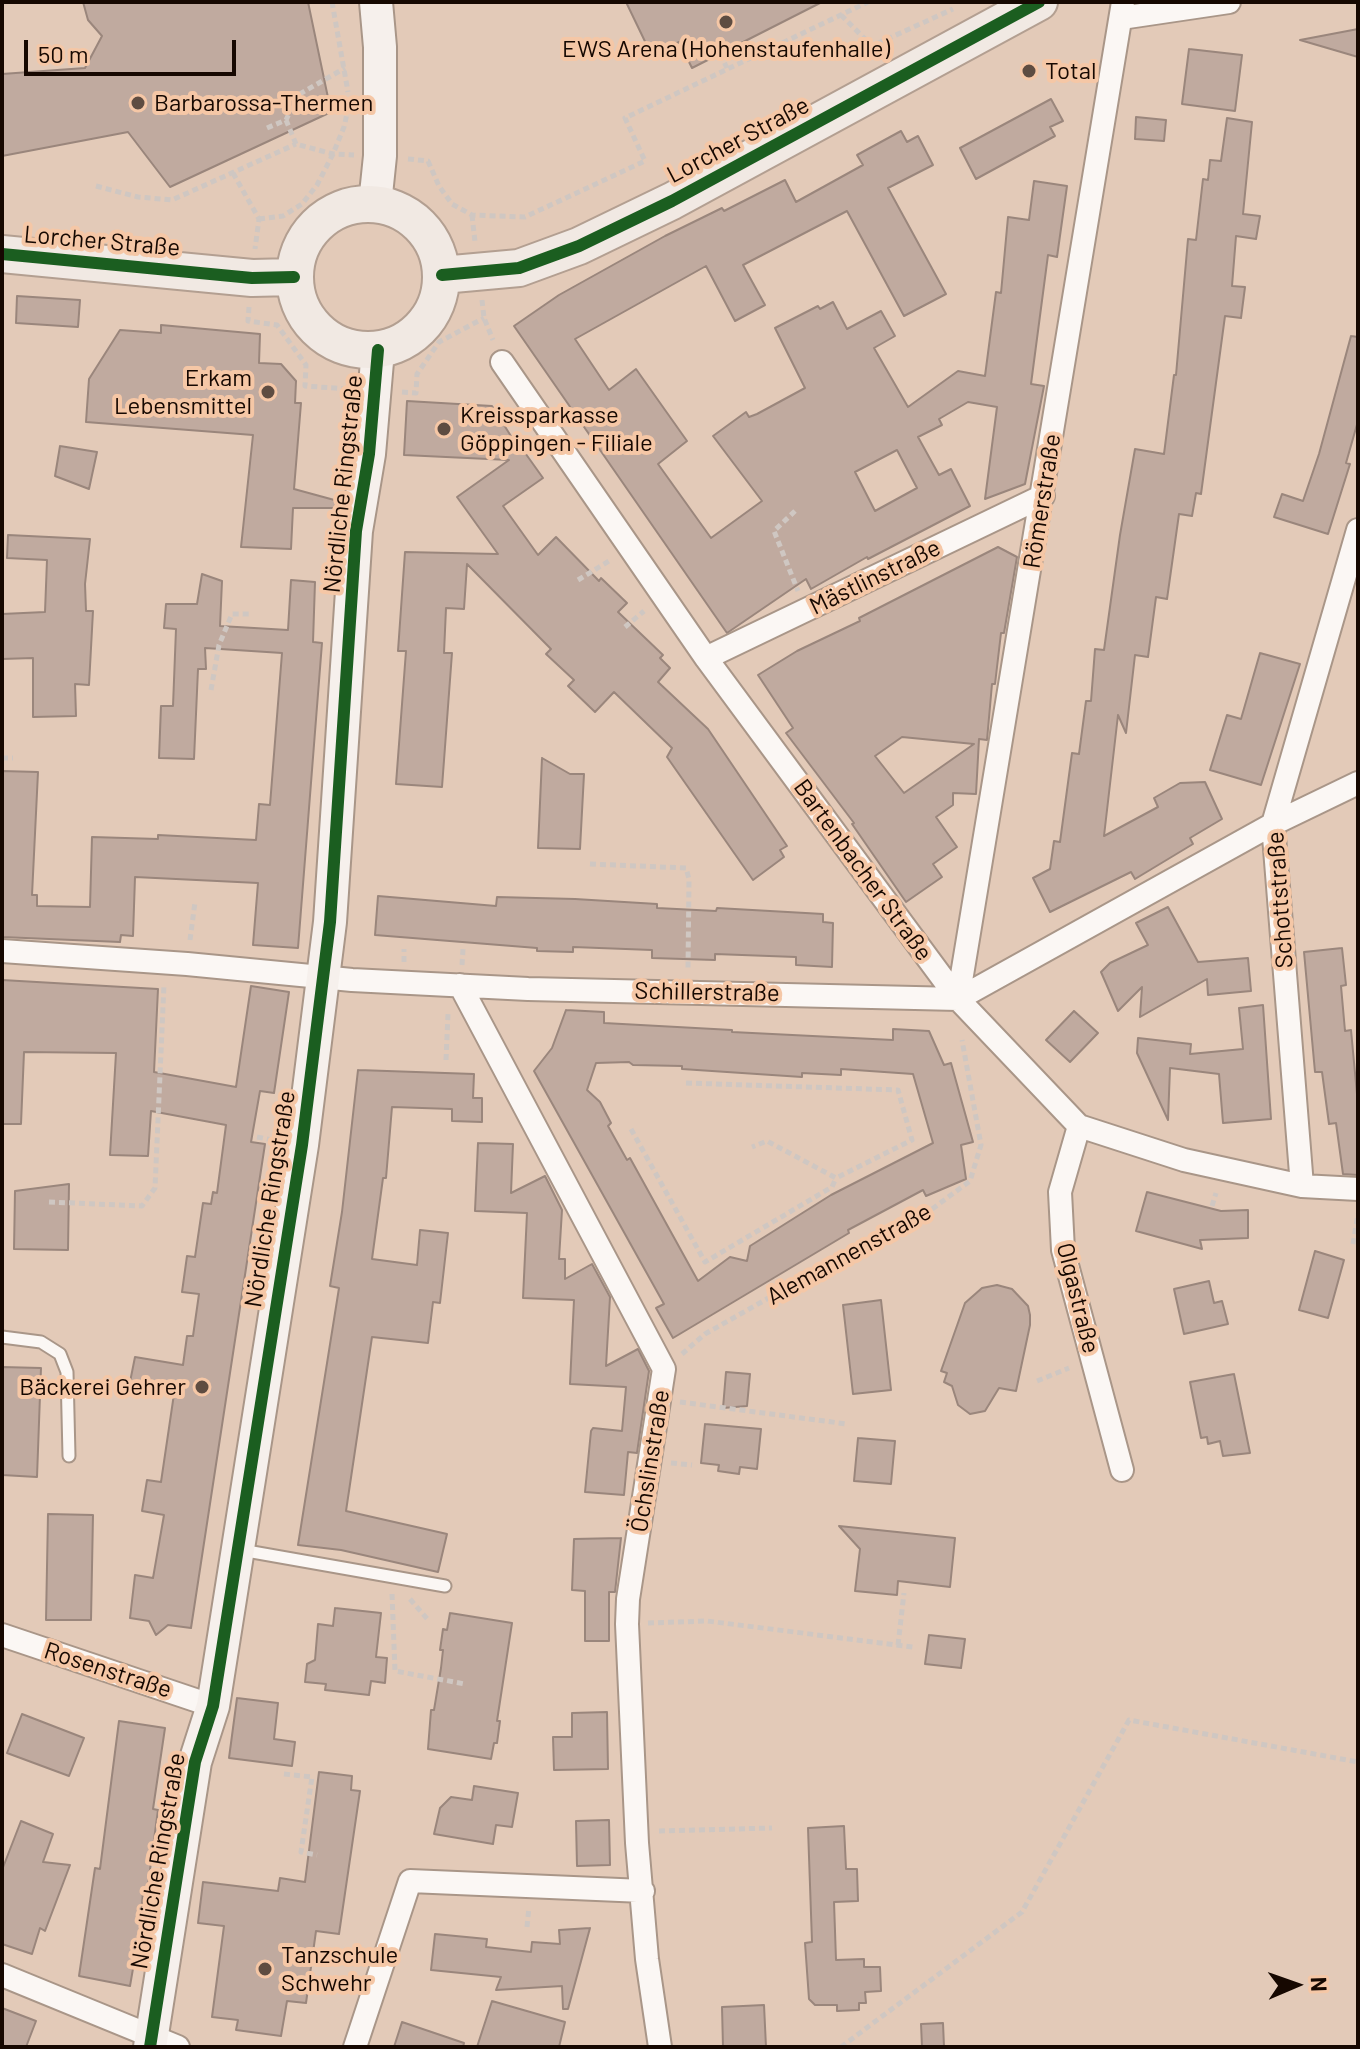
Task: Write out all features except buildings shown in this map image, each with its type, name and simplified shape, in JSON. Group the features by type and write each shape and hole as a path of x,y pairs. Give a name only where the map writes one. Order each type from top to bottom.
{"main road":[{"name":"Lorcher Straße","path":"442,275 519,268 579,246 726,172 1039,2"},
{"path":"375,204 395,209 414,219 429,235 438,254 442,275 439,297 430,316 417,332 399,344 378,350 353,350 330,340 311,324 299,302 294,277 298,253 310,232 328,215 350,206 375,204"},
{"name":"Lorcher Straße","path":"2,254 252,278 294,277"}],"street":[{"path":"375,204 380,156 380,47 376,2"},
{"path":"1122,10 1229,2"},
{"name":"Römerstraße","path":"963,1005 1122,10"},
{"name":"Nördliche Ringstraße","path":"160,2044 195,1762 213,1706 302,1145 324,978 352,629 356,531 369,454 378,350"},
{"name":"Bartenbacher Straße","path":"502,362 706,658 963,1005 1079,1126 1184,1160 1302,1186 1358,1189"},
{"name":"Mästlinstraße","path":"706,658 1043,496"},
{"name":"Schottstraße","path":"1302,1186 1273,824 1358,530"},
{"path":"963,1005 1273,824 1358,783"},
{"name":"Schillerstraße","path":"2,951 324,978 963,1005"},
{"name":"Öchslinstraße","path":"454,985 664,1369 628,1599 627,1624 647,1959 660,2047"},
{"name":"Olgastraße","path":"1079,1126 1060,1192 1063,1250 1122,1470"},
{"name":"Rosenstraße","path":"2,1635 213,1706"},
{"path":"355,2047 410,1881 643,1891"},
{"path":"2,1975 160,2044"}],"lane":[{"path":"2,1337 41,1342 60,1354 67,1372 69,1456"},
{"path":"237,1550 445,1586"}],"path":[{"path":"259,219 283,216 302,204 317,185 344,127 349,101 332,2"},
{"path":"96,186 138,197 172,200 296,144 333,154 428,161 439,186 452,204 472,215 525,217 645,161 625,118 868,2"},
{"path":"841,15 872,46 955,8"},
{"path":"720,54 727,68"},
{"path":"267,128 286,120 298,95 344,68"},
{"path":"286,120 296,144"},
{"path":"233,173 259,219 248,321 277,325 306,365 305,386 416,393 417,374 439,342 484,318"},
{"path":"795,511 774,531 806,610"},
{"path":"578,580 631,549"},
{"path":"211,690 219,645 232,614 250,614"},
{"path":"2,758 13,758"},
{"path":"590,864 686,868 689,879 687,991"},
{"path":"49,1202 142,1206 155,1188 176,964 195,902"},
{"path":"446,1060 454,985"},
{"path":"631,1129 705,1262 832,1187 836,1178 912,1140 898,1090 686,1083"},
{"path":"752,1147 767,1141 836,1178"},
{"path":"1353,1244 1358,1214"},
{"path":"1037,1381 1093,1361"},
{"path":"660,1399 847,1424"},
{"path":"392,1577 395,1671 465,1684"},
{"path":"898,1645 904,1593"},
{"path":"627,1624 707,1621 913,1647"},
{"path":"841,2047 1022,1912 1129,1720 1358,1762"},
{"path":"284,1774 312,1777 301,1852 317,1855"},
{"path":"638,1831 772,1828"}],"cycle path":[{"path":"442,275 519,268 579,246 672,201 1039,2"},
{"path":"2,254 252,278 294,277"},
{"path":"150,2047 195,1762 213,1706 302,1145 330,922 356,531 369,454 378,350"}],"place":[{"name":"EWS Arena (Hohenstaufenhalle)","path":"726,22"},
{"name":"Total","path":"1029,71"},
{"name":"Barbarossa-Thermen","path":"138,103"},
{"name":"Erkam Lebensmittel","path":"268,392"},
{"name":"Kreissparkasse Göppingen - Filiale","path":"444,429"},
{"name":"Bäckerei Gehrer","path":"202,1387"},
{"name":"Tanzschule Schwehr","path":"265,1969"}]}
